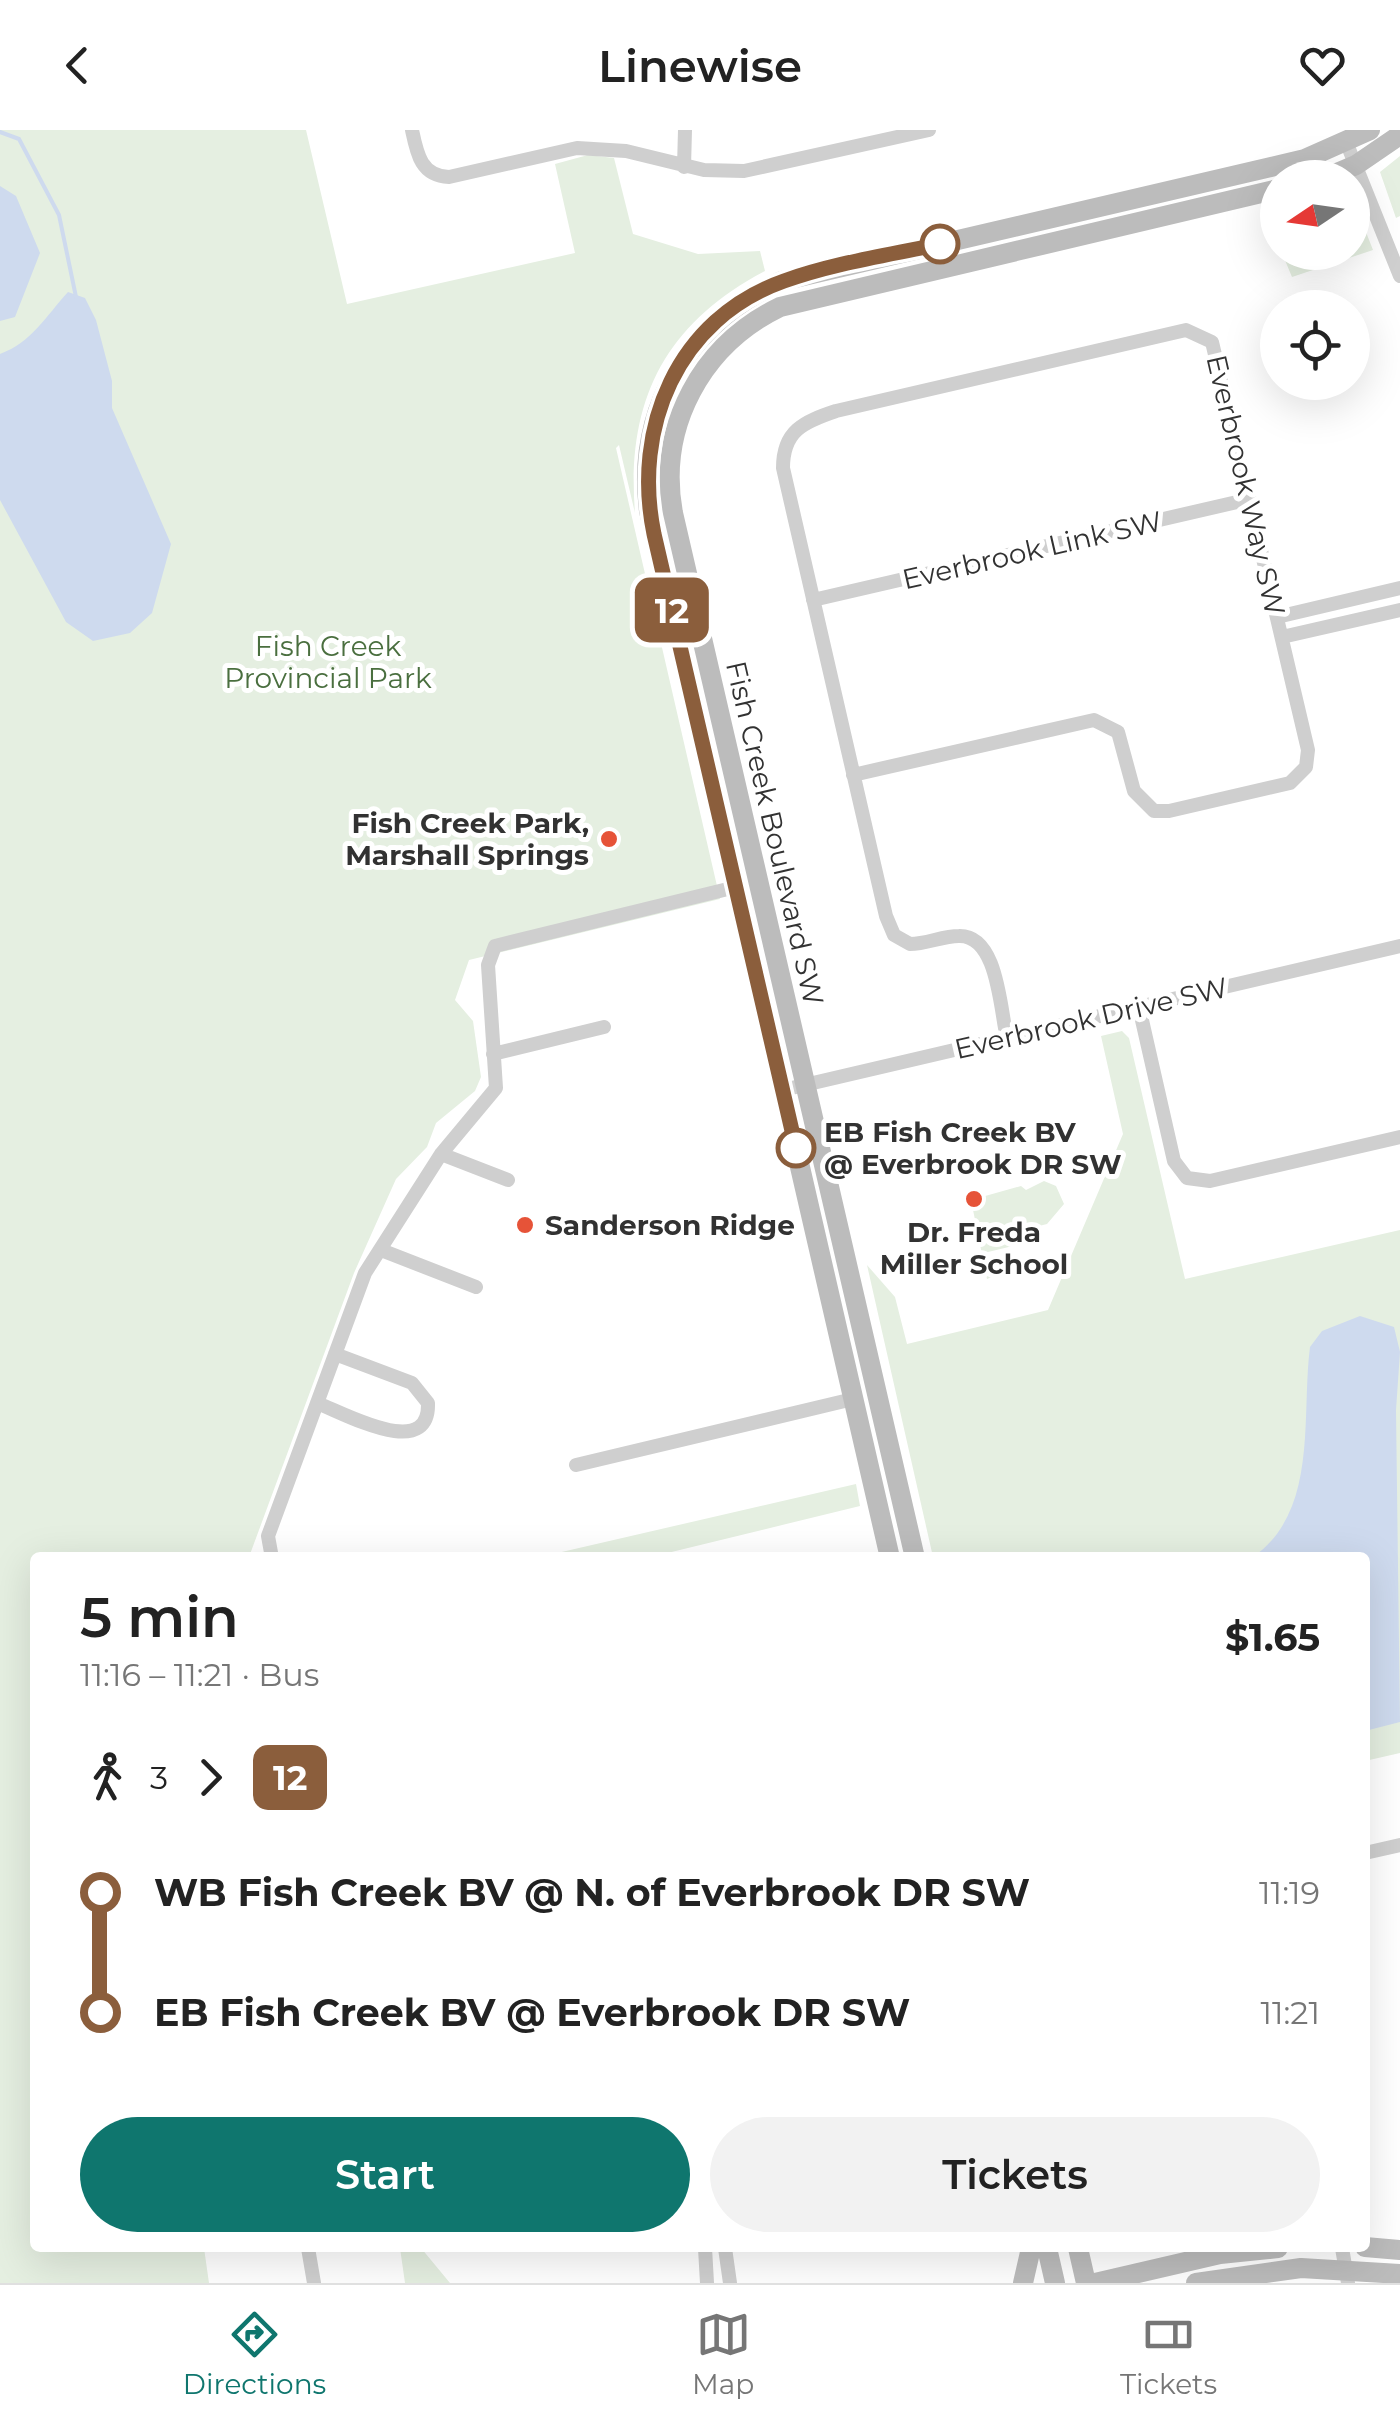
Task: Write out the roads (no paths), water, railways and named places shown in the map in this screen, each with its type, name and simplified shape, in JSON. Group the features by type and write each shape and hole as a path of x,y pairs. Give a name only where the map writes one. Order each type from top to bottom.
{"main road":[{"name":"Fish Creek Boulevard SW","path":"889,1552 648,497 653,425 670,379 693,346 741,302 792,278 1305,159 1347,144 1370,130"},
{"path":"1363,160 1400,135"},
{"name":"Fish Creek Boulevard SW","path":"914,1552 670,496 672,445 687,397 725,344 748,324 792,302 1260,193"},
{"path":"1370,2247 1400,2250"},
{"path":"1022,2283 1030,2252"},
{"path":"1048,2252 1055,2283"},
{"path":"1079,2252 1086,2283"},
{"path":"1095,2283 1239,2252"},
{"path":"1196,2283 1274,2270 1345,2266 1400,2274"}],"street":[{"path":"412,130 420,161 439,177 578,148 626,151 684,167 728,172 765,168 929,130"},
{"path":"684,130 684,167"},
{"path":"1347,144 1354,160"},
{"path":"1370,200 1400,276"},
{"name":"Everbrook Way SW","path":"852,775 1094,720 1118,732 1134,791 1154,810 1169,811 1290,783 1304,772 1309,758 1282,638 1217,353 1206,338 1186,330 836,412 796,428 784,450 784,468 852,775 888,926 910,944 956,936 980,943 988,957 1007,1038"},
{"name":"Everbrook Link SW","path":"813,600 1250,500"},
{"path":"1277,616 1400,588"},
{"path":"1282,638 1400,610"},
{"path":"271,1552 268,1536 365,1273 441,1154 493,1096 488,965 496,946 736,886"},
{"name":"Everbrook Drive SW","path":"783,1090 1400,946"},
{"path":"1139,1007 1174,1161 1188,1178 1210,1181 1400,1137"},
{"path":"493,1054 604,1027"},
{"path":"441,1154 508,1180"},
{"path":"381,1250 476,1286"},
{"path":"317,1403 398,1433 412,1432 426,1420 428,1403 412,1383 335,1354"},
{"path":"576,1466 854,1400"},
{"path":"1370,1852 1400,1845"},
{"path":"309,2252 314,2283"},
{"path":"704,2252 707,2283"},
{"path":"726,2252 730,2283"}],"water":[{"path":"0,186 16,196 40,253 15,317 0,321"},
{"path":"68,292 85,298 96,320 112,381 112,408 171,544 152,613 130,633 93,641 66,622 0,500 0,354 30,335"},
{"path":"1360,1316 1394,1327 1400,1352 1396,1410 1400,1722 1370,1730 1370,1552 1259,1552 1274,1538 1298,1489 1310,1347 1322,1331"}],"waterway":[{"path":"0,132 19,139 59,215 76,297"}],"place":[{"name":"Fish Creek Park, Marshall Springs","path":"609,839"},
{"name":"EB Fish Creek BV @ Everbrook DR SW","path":"796,1148"},
{"name":"Dr. Freda Miller School","path":"974,1199"},
{"name":"Sanderson Ridge","path":"525,1225"}],"park label":[{"name":"Fish Creek Provincial Park","path":"328,662"}]}
